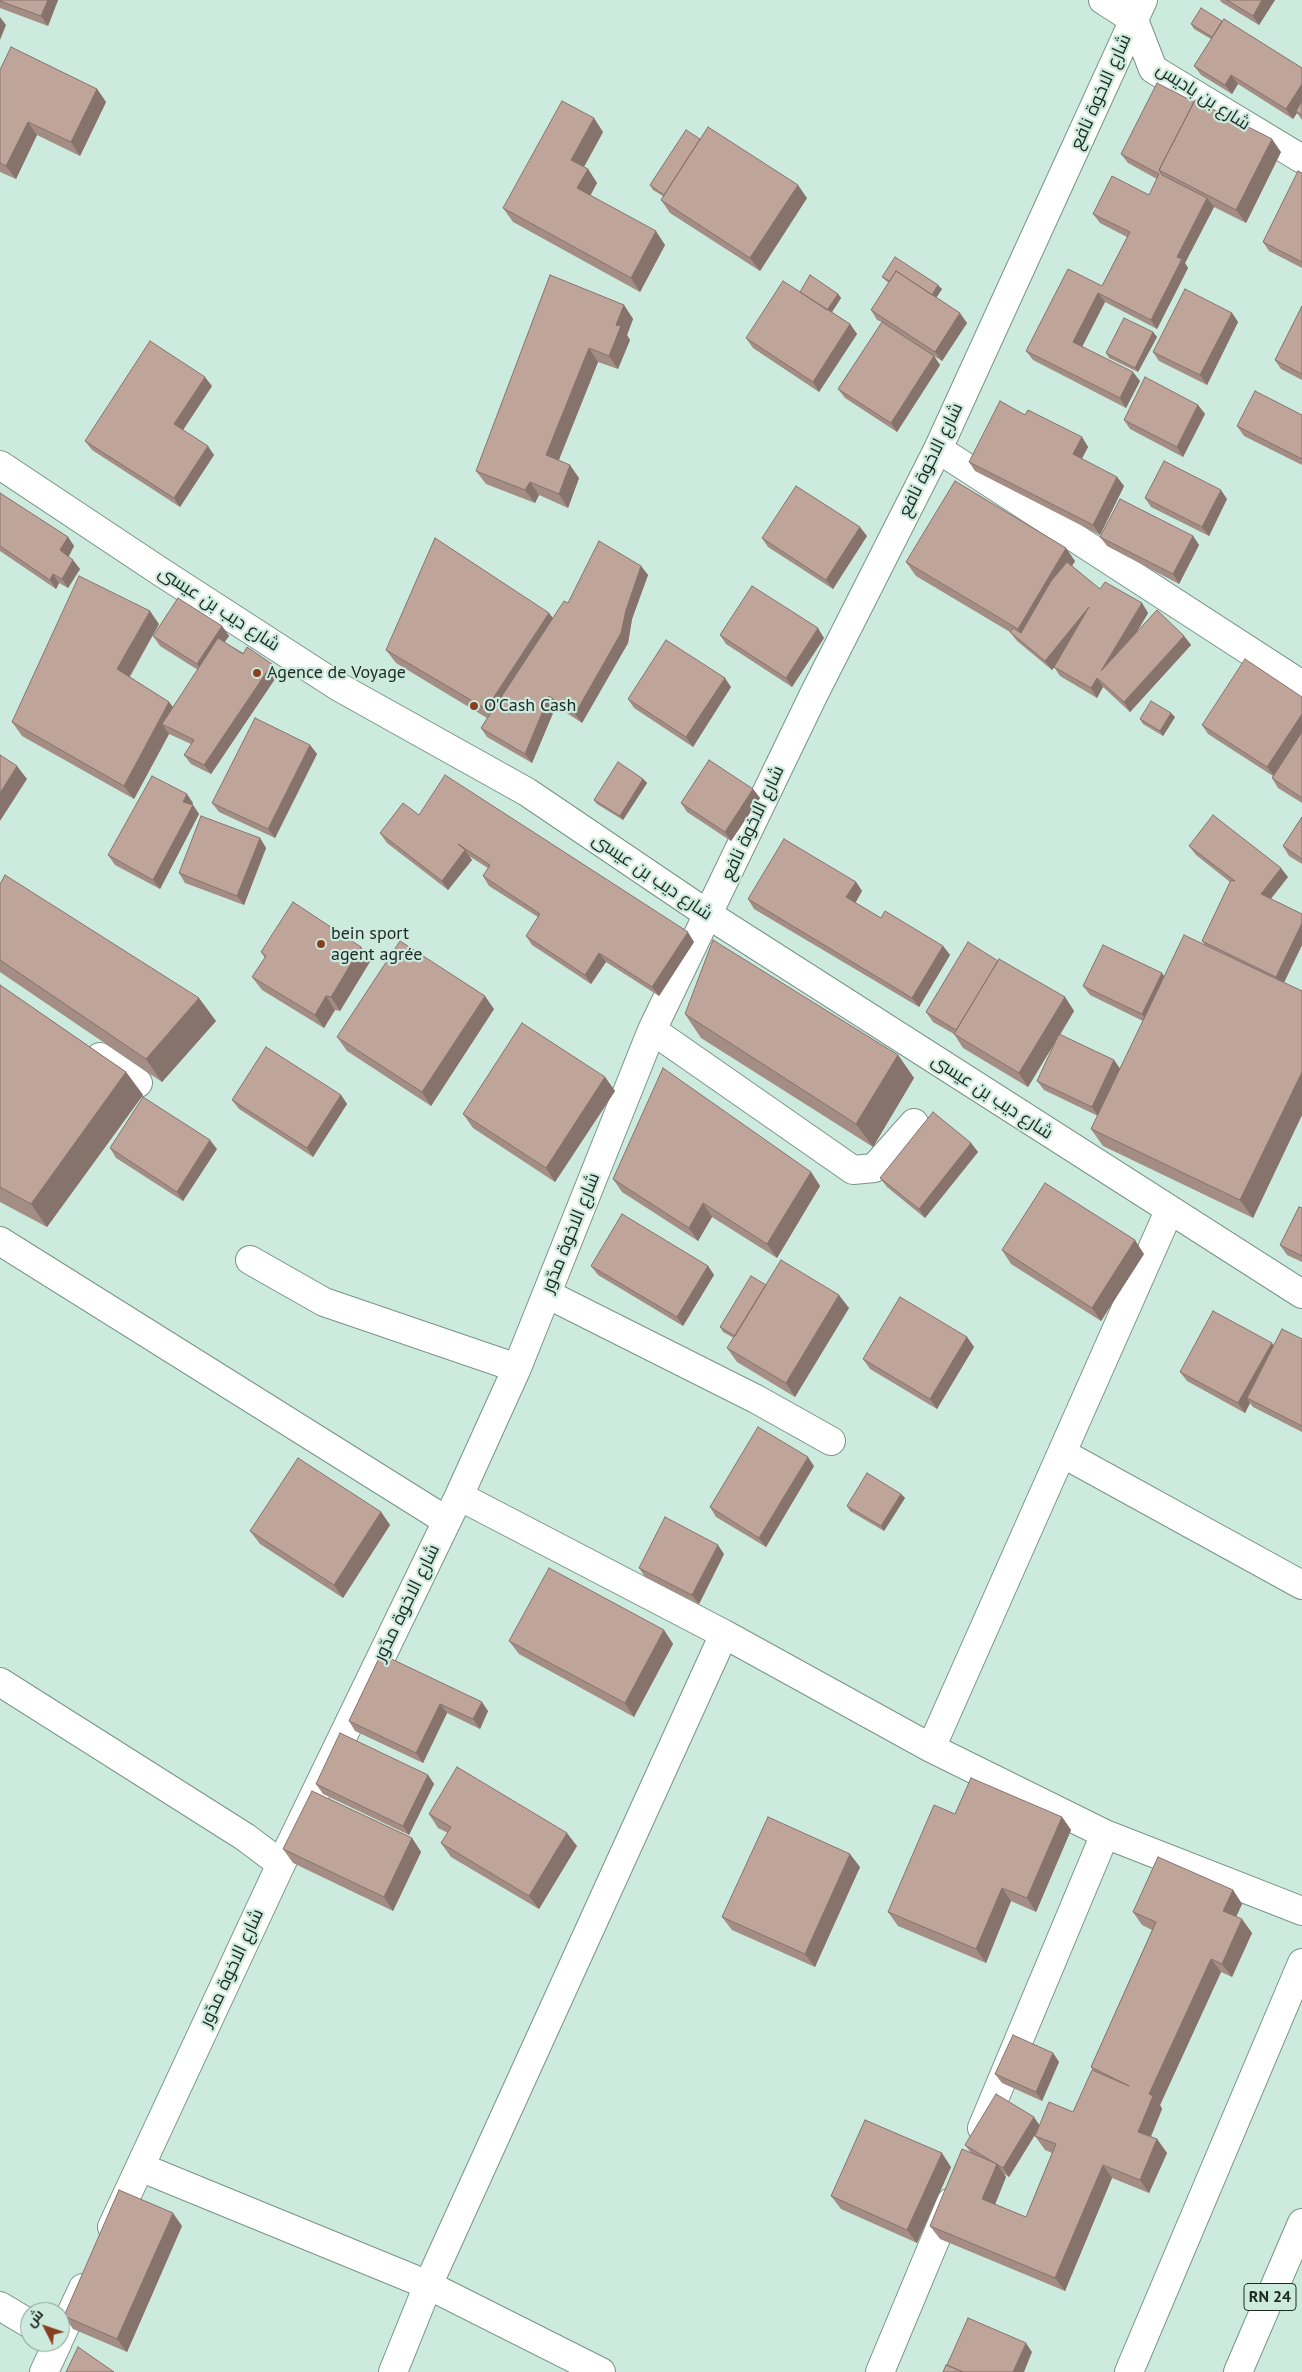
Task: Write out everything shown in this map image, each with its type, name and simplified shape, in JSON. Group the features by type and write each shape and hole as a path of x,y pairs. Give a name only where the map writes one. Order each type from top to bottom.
{"main road":[{"path":"1103,0 1138,10"},
{"name":"شارع بن باديس","path":"1138,10 1153,69 1302,159"},
{"name":"شارع الاخوة نافع","path":"709,915 813,696 938,449 1138,10"},
{"path":"938,449 1302,685"},
{"name":"شارع ديب بن عيسى","path":"0,465 160,572 339,687 527,792 709,915 1169,1211 1302,1294"},
{"name":"شارع الاخوة مدّور","path":"70,2316 281,1864 459,1496 517,1368 652,1030 709,915"},
{"path":"652,1030 853,1170 874,1168 914,1123"},
{"path":"81,1044 138,1083"},
{"path":"931,1748 1169,1211"},
{"path":"0,1241 447,1521"},
{"path":"250,1260 324,1302 517,1368"},
{"path":"547,1294 756,1399 831,1442"},
{"path":"1062,1454 1302,1585"},
{"path":"459,1496 724,1634 931,1748 1105,1834 1302,1911"},
{"path":"393,2372 428,2284 724,1634"},
{"path":"0,1682 237,1832 281,1864"},
{"path":"972,2153 1105,1834"},
{"path":"1129,2372 1302,1963"},
{"path":"140,2167 428,2284 601,2372"},
{"path":"880,2372 960,2180"},
{"name":"RN 24","path":"1238,2372 1302,2223"},
{"path":"0,2306 20,2318"},
{"path":"44,2372 53,2352"}],"building":[{"path":"0,0 48,0 41,16"},
{"path":"1227,0 1262,0 1253,16"},
{"path":"1201,8 1222,21 1212,37 1191,24"},
{"path":"1224,19 1302,68 1302,84 1286,109 1231,75 1225,85 1194,66"},
{"path":"11,47 97,89 71,142 28,122 6,166 0,163 0,70"},
{"path":"1157,83 1194,102 1159,170 1162,175 1207,198 1177,257 1182,259 1151,320 1098,293 1073,342 1133,372 1120,398 1026,351 1068,269 1102,286 1130,232 1093,214 1112,176 1149,195 1159,174 1121,154"},
{"path":"1195,100 1272,139 1236,210 1159,170"},
{"path":"562,101 594,118 571,160 588,169 577,188 656,231 631,278 503,208"},
{"path":"1302,101 1302,115 1296,111"},
{"path":"708,127 798,185 750,258 661,200"},
{"path":"686,130 700,139 664,195 650,185"},
{"path":"1298,171 1302,173 1302,262 1263,242"},
{"path":"895,257 938,285 932,295 896,271 890,281 882,277"},
{"path":"896,271 960,313 935,352 871,310"},
{"path":"550,275 624,305 616,325 621,326 609,356 589,348 546,455 570,465 559,494 530,482 525,490 476,471"},
{"path":"810,275 838,294 827,310 800,292"},
{"path":"783,281 850,324 813,382 746,338"},
{"path":"1185,289 1232,313 1200,375 1153,352"},
{"path":"1302,306 1302,374 1275,360"},
{"path":"1124,318 1153,332 1135,368 1106,353"},
{"path":"882,322 934,356 891,423 838,389"},
{"path":"150,341 205,377 174,424 208,446 174,498 85,441"},
{"path":"1145,377 1198,405 1177,447 1124,420"},
{"path":"1255,391 1302,415 1302,459 1237,426"},
{"path":"1000,401 1025,415 1028,410 1082,437 1073,454 1117,477 1093,525 969,462"},
{"path":"1164,461 1221,490 1202,527 1145,498"},
{"path":"955,481 1066,548 1018,629 906,562"},
{"path":"796,486 860,527 826,580 762,538"},
{"path":"0,493 68,537 60,550 73,560 62,579 53,574 50,580 0,546"},
{"path":"1120,499 1193,536 1173,574 1100,537"},
{"path":"435,538 549,613 486,709 386,650"},
{"path":"599,541 641,566 626,610 621,633 575,714 549,696 525,754 481,728 564,601 568,603"},
{"path":"1067,562 1100,589 1105,582 1142,603 1101,671 1157,610 1184,636 1124,702 1097,678 1091,688 1054,667 1089,607 1045,661 1010,632 1013,628 1021,633 1051,581"},
{"path":"79,576 150,611 117,669 169,702 124,786 12,722"},
{"path":"752,586 818,628 786,678 720,635"},
{"path":"178,598 222,626 197,664 153,636"},
{"path":"218,638 243,654 247,647 272,664 204,765 184,755 194,740 162,724"},
{"path":"666,640 725,678 686,737 628,699"},
{"path":"1245,659 1302,697 1302,714 1267,767 1202,725"},
{"path":"1151,701 1171,713 1160,731 1140,719"},
{"path":"255,718 310,745 268,829 212,803"},
{"path":"1302,732 1302,798 1272,778"},
{"path":"0,755 17,766 0,793"},
{"path":"709,760 753,789 725,832 681,803"},
{"path":"618,762 643,779 620,816 594,800"},
{"path":"445,775 688,932 652,987 599,953 585,975 526,936 540,914 483,876 490,865 458,844 465,850 442,881 380,833 403,803 419,815"},
{"path":"152,776 187,794 183,802 193,805 153,880 108,855"},
{"path":"1213,815 1281,868 1261,894 1302,914 1302,923 1276,977 1202,941 1231,880 1235,881 1189,846"},
{"path":"201,816 260,838 237,896 179,873"},
{"path":"1302,817 1302,859 1283,846"},
{"path":"784,839 856,882 846,897 881,918 885,911 943,946 912,998 748,899"},
{"path":"5,875 199,998 146,1059 0,960 0,884"},
{"path":"293,902 361,947 331,997 326,996 315,1015 252,977 266,956 261,952"},
{"path":"1184,935 1302,991 1302,1072 1240,1200 1091,1129"},
{"path":"713,940 898,1055 856,1124 685,1014"},
{"path":"400,941 485,996 422,1092 337,1037"},
{"path":"968,942 998,961 956,1030 926,1012"},
{"path":"1103,945 1162,973 1142,1014 1083,986"},
{"path":"999,959 1065,997 1019,1073 954,1034"},
{"path":"0,985 126,1072 31,1204 0,1187"},
{"path":"522,1023 605,1077 546,1168 463,1114"},
{"path":"1059,1034 1114,1060 1092,1107 1037,1081"},
{"path":"266,1047 341,1095 307,1148 232,1100"},
{"path":"663,1068 811,1172 767,1244 703,1203 689,1228 613,1179"},
{"path":"143,1097 210,1140 177,1192 110,1148"},
{"path":"933,1112 971,1143 919,1209 880,1178"},
{"path":"1045,1183 1135,1240 1092,1308 1002,1250"},
{"path":"1299,1207 1302,1208 1302,1256 1280,1245"},
{"path":"622,1214 708,1266 677,1317 591,1266"},
{"path":"781,1260 839,1295 786,1383 727,1348"},
{"path":"751,1276 766,1285 735,1336 720,1327"},
{"path":"900,1297 967,1337 930,1399 863,1359"},
{"path":"1213,1311 1272,1343 1238,1403 1180,1372"},
{"path":"1282,1329 1302,1339 1302,1426 1247,1398"},
{"path":"758,1427 808,1457 759,1538 710,1507"},
{"path":"298,1458 381,1512 334,1585 250,1531"},
{"path":"867,1473 901,1494 881,1526 847,1506"},
{"path":"665,1517 718,1545 692,1595 639,1568"},
{"path":"549,1568 664,1630 625,1703 509,1641"},
{"path":"381,1654 482,1702 473,1719 440,1704 416,1753 349,1721"},
{"path":"340,1733 428,1775 403,1826 316,1784"},
{"path":"457,1767 567,1833 529,1896 441,1843 451,1827 429,1814"},
{"path":"971,1778 1062,1817 1027,1898 1002,1888 976,1949 888,1912 934,1805 955,1814"},
{"path":"312,1791 412,1838 384,1897 283,1849"},
{"path":"768,1817 850,1854 805,1954 722,1917"},
{"path":"1158,1857 1233,1890 1223,1911 1242,1919 1222,1964 1211,1959 1149,2094 1153,2096 1138,2132 1157,2139 1140,2180 1103,2165 1055,2278 930,2226 962,2149 997,2164 982,2199 1026,2217 1056,2144 1035,2136 1049,2102 1073,2112 1092,2070 1129,2086 1091,2067 1156,1922 1133,1912"},
{"path":"1013,2035 1053,2053 1036,2092 995,2074"},
{"path":"996,2094 1034,2117 1003,2168 965,2145"},
{"path":"865,2120 942,2153 907,2230 831,2196"},
{"path":"119,2190 173,2213 117,2339 70,2319 70,2302"},
{"path":"968,2318 1026,2343 1013,2372 963,2372 947,2365"},
{"path":"78,2347 114,2372 66,2372"},
{"path":"946,2365 963,2372 943,2372"}],"place":[{"name":"Agence de Voyage","path":"257,673"},
{"name":"O'Cash Cash","path":"474,706"},
{"name":"bein sport agent agrée","path":"321,944"}]}
